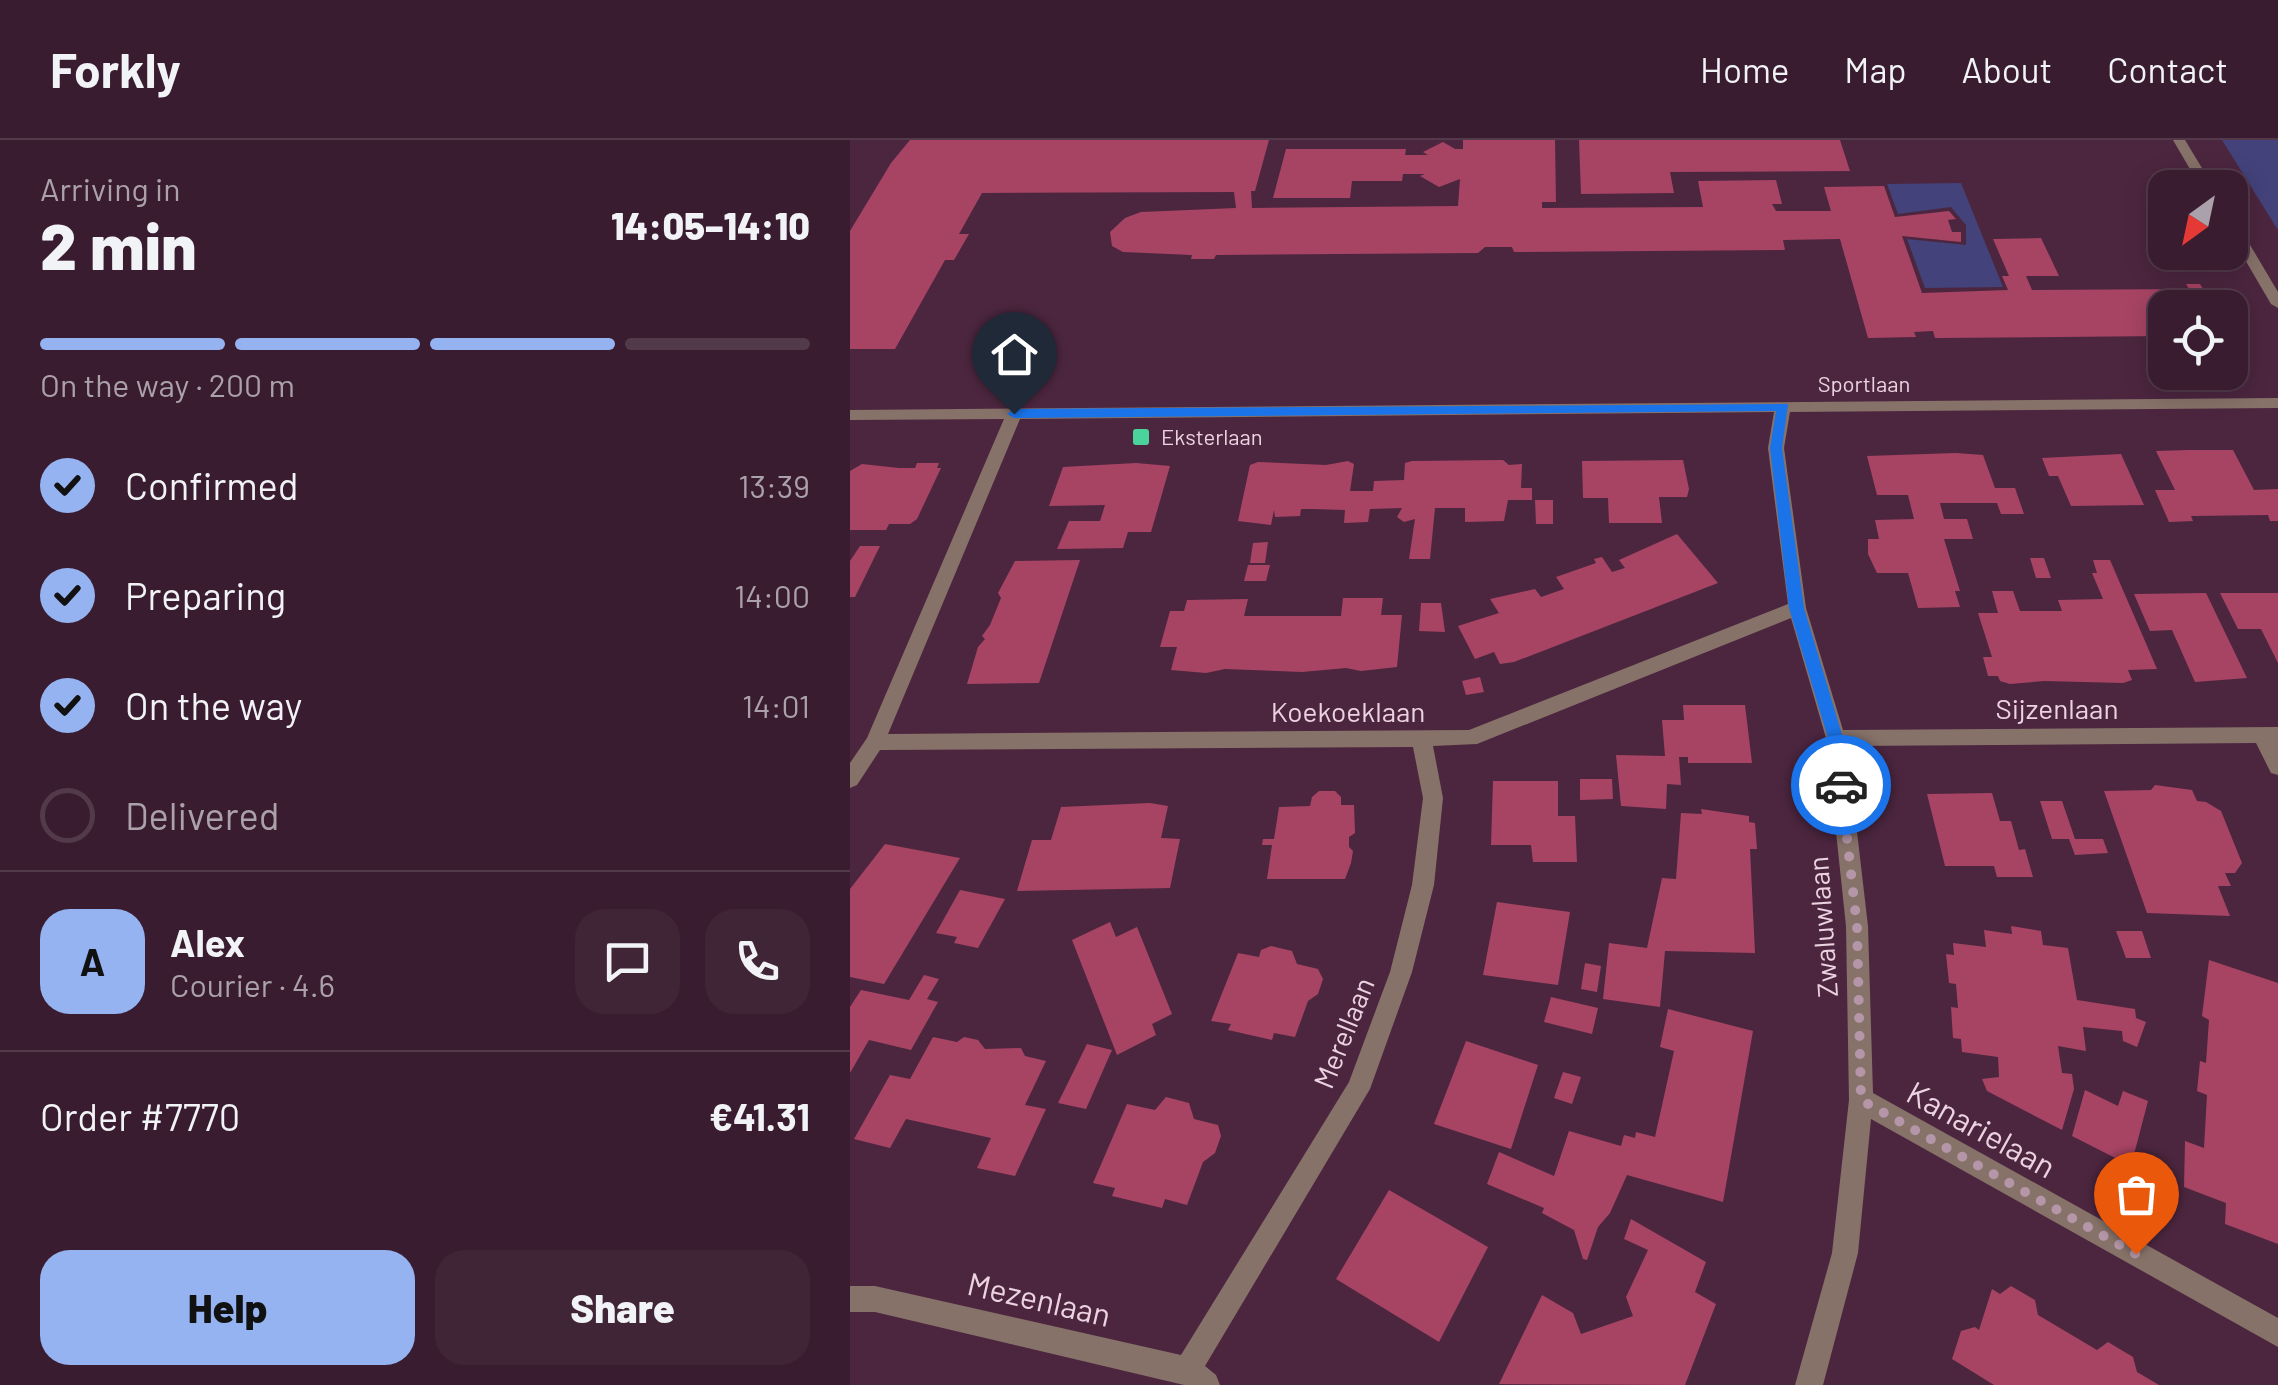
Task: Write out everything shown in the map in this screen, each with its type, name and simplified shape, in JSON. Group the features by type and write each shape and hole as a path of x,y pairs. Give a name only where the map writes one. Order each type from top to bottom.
{"street":[{"path":"2179,140 2197,170"},
{"path":"2248,253 2278,304"},
{"name":"Sportlaan","path":"850,415 2278,403"},
{"name":"Zwaluwlaan","path":"1783,407 1776,448 1797,608 1836,738 1857,926 1861,1100 1845,1253 1809,1385"},
{"path":"850,780 875,742 1014,414"},
{"name":"Koekoeklaan","path":"875,742 1470,738 1797,608"},
{"path":"2270,735 2278,768"},
{"name":"Sijzenlaan","path":"1836,738 2270,735"},
{"name":"Merellaan","path":"1197,1378 1358,1089 1401,972 1423,885 1433,798 1422,740"},
{"name":"Kanarielaan","path":"1861,1100 2278,1333"},
{"name":"Mezenlaan","path":"850,1299 875,1299 1197,1378"}],"shaded area":[{"path":"2222,140 2278,140 2278,229 2248,182 2248,170 2241,170"},
{"path":"1961,183 2003,287 1925,288 1907,239 1966,245 1966,225 1951,207 1898,214 1887,184"}],"building":[{"path":"910,140 1269,140 1255,191 1251,191 1252,208 1458,206 1460,179 1439,187 1420,176 1425,174 1403,174 1402,181 1352,181 1350,198 1273,198 1286,149 1406,149 1405,155 1428,155 1423,152 1443,142 1463,149 1463,140 1555,140 1556,202 1542,202 1542,208 1703,207 1698,181 1776,180 1782,204 1772,204 1776,211 1831,211 1824,187 1884,186 1895,217 1949,211 1956,219 1948,220 1952,232 1961,232 1961,242 1902,236 1922,293 2008,290 2002,276 2009,276 1993,239 2041,238 2059,276 2026,276 2032,290 2189,289 2186,284 2200,284 2204,290 2148,290 2148,336 1935,338 1933,331 1914,332 1916,337 1868,338 1840,239 1783,240 1785,250 1514,252 1512,247 1485,247 1478,253 1216,255 1214,259 1191,259 1192,255 1123,252 1112,246 1110,232 1125,218 1141,212 1236,208 1234,192 982,193 959,234 969,234 954,260 945,260 895,349 850,349 850,231 891,163"},
{"path":"1579,140 1840,140 1850,171 1670,172 1674,193 1581,194"},
{"path":"2233,450 2254,490 2278,489 2278,521 2270,521 2268,515 2191,516 2193,521 2169,522 2155,490 2175,490 2156,451"},
{"path":"2121,454 2144,505 2071,506 2058,476 2049,476 2042,458"},
{"path":"1983,455 1995,488 2015,488 2024,514 2001,514 1997,503 1940,503 1944,519 1967,519 1973,539 1944,539 1960,591 1955,591 1960,607 1918,608 1908,573 1877,573 1868,554 1868,539 1879,539 1875,520 1914,519 1908,495 1877,495 1867,456"},
{"path":"1503,460 1509,465 1522,464 1521,488 1532,488 1532,500 1508,500 1504,521 1465,522 1465,508 1435,508 1430,559 1409,559 1415,519 1404,522 1397,517 1402,508 1370,509 1368,522 1344,523 1345,510 1314,509 1301,509 1300,516 1275,517 1274,510 1271,525 1238,521 1250,465 1258,462 1326,465 1348,461 1354,464 1350,491 1373,491 1374,481 1404,480 1405,463 1412,461"},
{"path":"1683,460 1687,497 1659,497 1662,523 1609,523 1608,498 1583,498 1582,461"},
{"path":"917,463 939,463 937,468 941,468 917,519 910,524 889,524 886,530 850,530 850,471 862,464 915,468"},
{"path":"1136,463 1170,466 1151,532 1128,532 1123,548 1057,549 1069,521 1100,521 1105,505 1049,506 1063,467"},
{"path":"1535,500 1553,500 1553,524 1536,524"},
{"path":"1677,534 1718,583 1514,662 1500,664 1494,652 1475,659 1458,626 1499,613 1490,599 1535,589 1541,597 1564,589 1556,577 1596,563 1594,559 1602,557 1612,572 1625,568 1619,560"},
{"path":"1268,542 1265,563 1250,563 1253,543"},
{"path":"860,546 880,546 855,597 850,597 850,561"},
{"path":"2030,558 2044,558 2051,578 2036,578"},
{"path":"1080,560 1039,683 967,684 978,647 985,639 982,636 1001,598 998,593 1015,561"},
{"path":"2093,560 2110,560 2157,669 2128,670 2132,680 2123,683 2010,684 2000,681 1998,676 1988,676 1983,657 1992,657 1978,613 1998,613 1992,591 2013,591 2020,611 2062,611 2058,600 2103,599 2092,573 2097,573"},
{"path":"1248,565 1270,565 1266,581 1244,581"},
{"path":"2206,593 2247,678 2195,682 2172,630 2150,631 2134,594"},
{"path":"2220,593 2278,593 2278,663 2261,629 2238,629"},
{"path":"1343,598 1383,598 1381,615 1402,615 1397,667 1302,672 1225,669 1206,673 1171,670 1177,647 1160,647 1170,611 1184,611 1187,600 1248,599 1244,616 1341,616"},
{"path":"1421,603 1441,603 1445,632 1419,631"},
{"path":"1480,677 1484,692 1466,695 1462,681"},
{"path":"1683,705 1745,705 1752,763 1688,763 1688,757 1679,757 1681,785 1667,784 1666,809 1621,806 1616,755 1665,756 1662,720 1684,720"},
{"path":"1580,779 1612,779 1613,799 1580,800"},
{"path":"1493,781 1558,781 1558,816 1575,816 1577,862 1533,862 1531,845 1491,845"},
{"path":"2155,785 2192,790 2197,801 2221,811 2242,863 2235,873 2225,873 2231,886 2218,886 2230,916 2147,913 2104,791 2151,790"},
{"path":"1319,791 1335,791 1341,797 1341,805 1354,805 1355,833 1349,837 1353,851 1345,879 1267,879 1272,845 1262,845 1263,839 1274,839 1279,807 1310,806"},
{"path":"1992,793 2000,821 2011,821 2019,850 2025,849 2033,877 1997,877 1994,866 1945,866 1927,794"},
{"path":"2040,801 2062,801 2075,839 2103,839 2108,853 2075,855 2069,839 2052,839"},
{"path":"1150,803 1168,806 1161,838 1180,839 1170,888 1017,891 1032,840 1051,840 1061,807"},
{"path":"1701,809 1749,816 1749,822 1755,823 1757,849 1750,849 1755,953 1665,951 1660,1007 1603,999 1609,943 1647,948 1662,878 1676,879 1681,813 1702,814"},
{"path":"885,844 960,858 884,984 850,977 850,889"},
{"path":"960,890 1005,899 978,948 954,943 957,937 936,933"},
{"path":"1497,902 1570,912 1558,985 1483,975"},
{"path":"1110,922 1116,937 1137,927 1172,1014 1152,1024 1156,1035 1117,1055 1072,940"},
{"path":"2011,926 2041,931 2043,945 2068,948 2077,1000 2135,1009 2136,1018 2146,1022 2137,1047 2123,1041 2122,1031 2083,1027 2086,1051 2058,1046 2062,1073 2072,1074 2074,1089 2062,1130 1987,1091 1982,1079 1999,1077 1998,1057 1962,1052 1961,1039 1953,1038 1951,1007 1958,1008 1956,984 1949,983 1946,954 1954,955 1953,943 1986,947 1984,930 2012,934"},
{"path":"2116,931 2142,931 2151,958 2126,958"},
{"path":"1271,946 1292,951 1297,964 1318,969 1323,979 1318,994 1308,1001 1295,1037 1274,1033 1272,1040 1228,1030 1231,1024 1211,1021 1238,953 1259,957 1261,950"},
{"path":"2209,960 2278,983 2278,1244 2225,1224 2226,1203 2184,1187 2185,1141 2204,1148 2207,1095 2197,1091 2200,1061 2206,1063 2209,1020 2202,1016"},
{"path":"1585,963 1601,966 1597,992 1581,989"},
{"path":"924,975 939,979 927,999 938,1002 911,1050 869,1040 850,1073 850,1007 861,990 909,1000"},
{"path":"1551,997 1598,1008 1592,1034 1544,1022"},
{"path":"1668,1009 1753,1031 1723,1202 1627,1175 1610,1213 1598,1227 1587,1260 1583,1259 1574,1230 1542,1213 1544,1208 1487,1184 1499,1152 1554,1176 1569,1131 1621,1146 1624,1135 1635,1138 1636,1132 1655,1137 1674,1051 1660,1047"},
{"path":"933,1037 957,1042 964,1037 978,1040 985,1049 1021,1048 1025,1056 1046,1061 1025,1105 1046,1109 1015,1176 977,1168 991,1138 906,1119 890,1148 854,1139 890,1075 910,1079"},
{"path":"1466,1041 1538,1065 1511,1149 1434,1124"},
{"path":"1087,1044 1112,1050 1086,1109 1058,1103"},
{"path":"1563,1072 1581,1077 1572,1104 1554,1098"},
{"path":"2085,1090 2118,1106 2123,1091 2148,1101 2131,1166 2072,1136"},
{"path":"1166,1097 1189,1103 1194,1119 1218,1125 1221,1136 1215,1153 1203,1162 1187,1205 1165,1199 1162,1208 1112,1196 1115,1188 1093,1183 1127,1104 1155,1110"},
{"path":"1389,1190 1488,1247 1439,1342 1336,1279"},
{"path":"1631,1219 1706,1262 1695,1292 1716,1304 1685,1385 1499,1384 1542,1295 1573,1313 1581,1334 1633,1316 1626,1297 1648,1250 1624,1239"},
{"path":"2011,1286 2035,1300 2038,1315 2097,1350 2108,1342 2133,1357 2137,1372 2159,1385 1994,1385 1952,1359 1961,1331 1975,1327 1979,1330 1992,1289 2000,1294"}],"way so far":[{"path":"1841,785 1857,926 1861,1100 2136,1254"}],"place":[{"name":"Eksterlaan","path":"1141,437"}],"route":[{"path":"1014,414 1783,407 1776,448 1797,608 1836,738 1841,785"}]}
